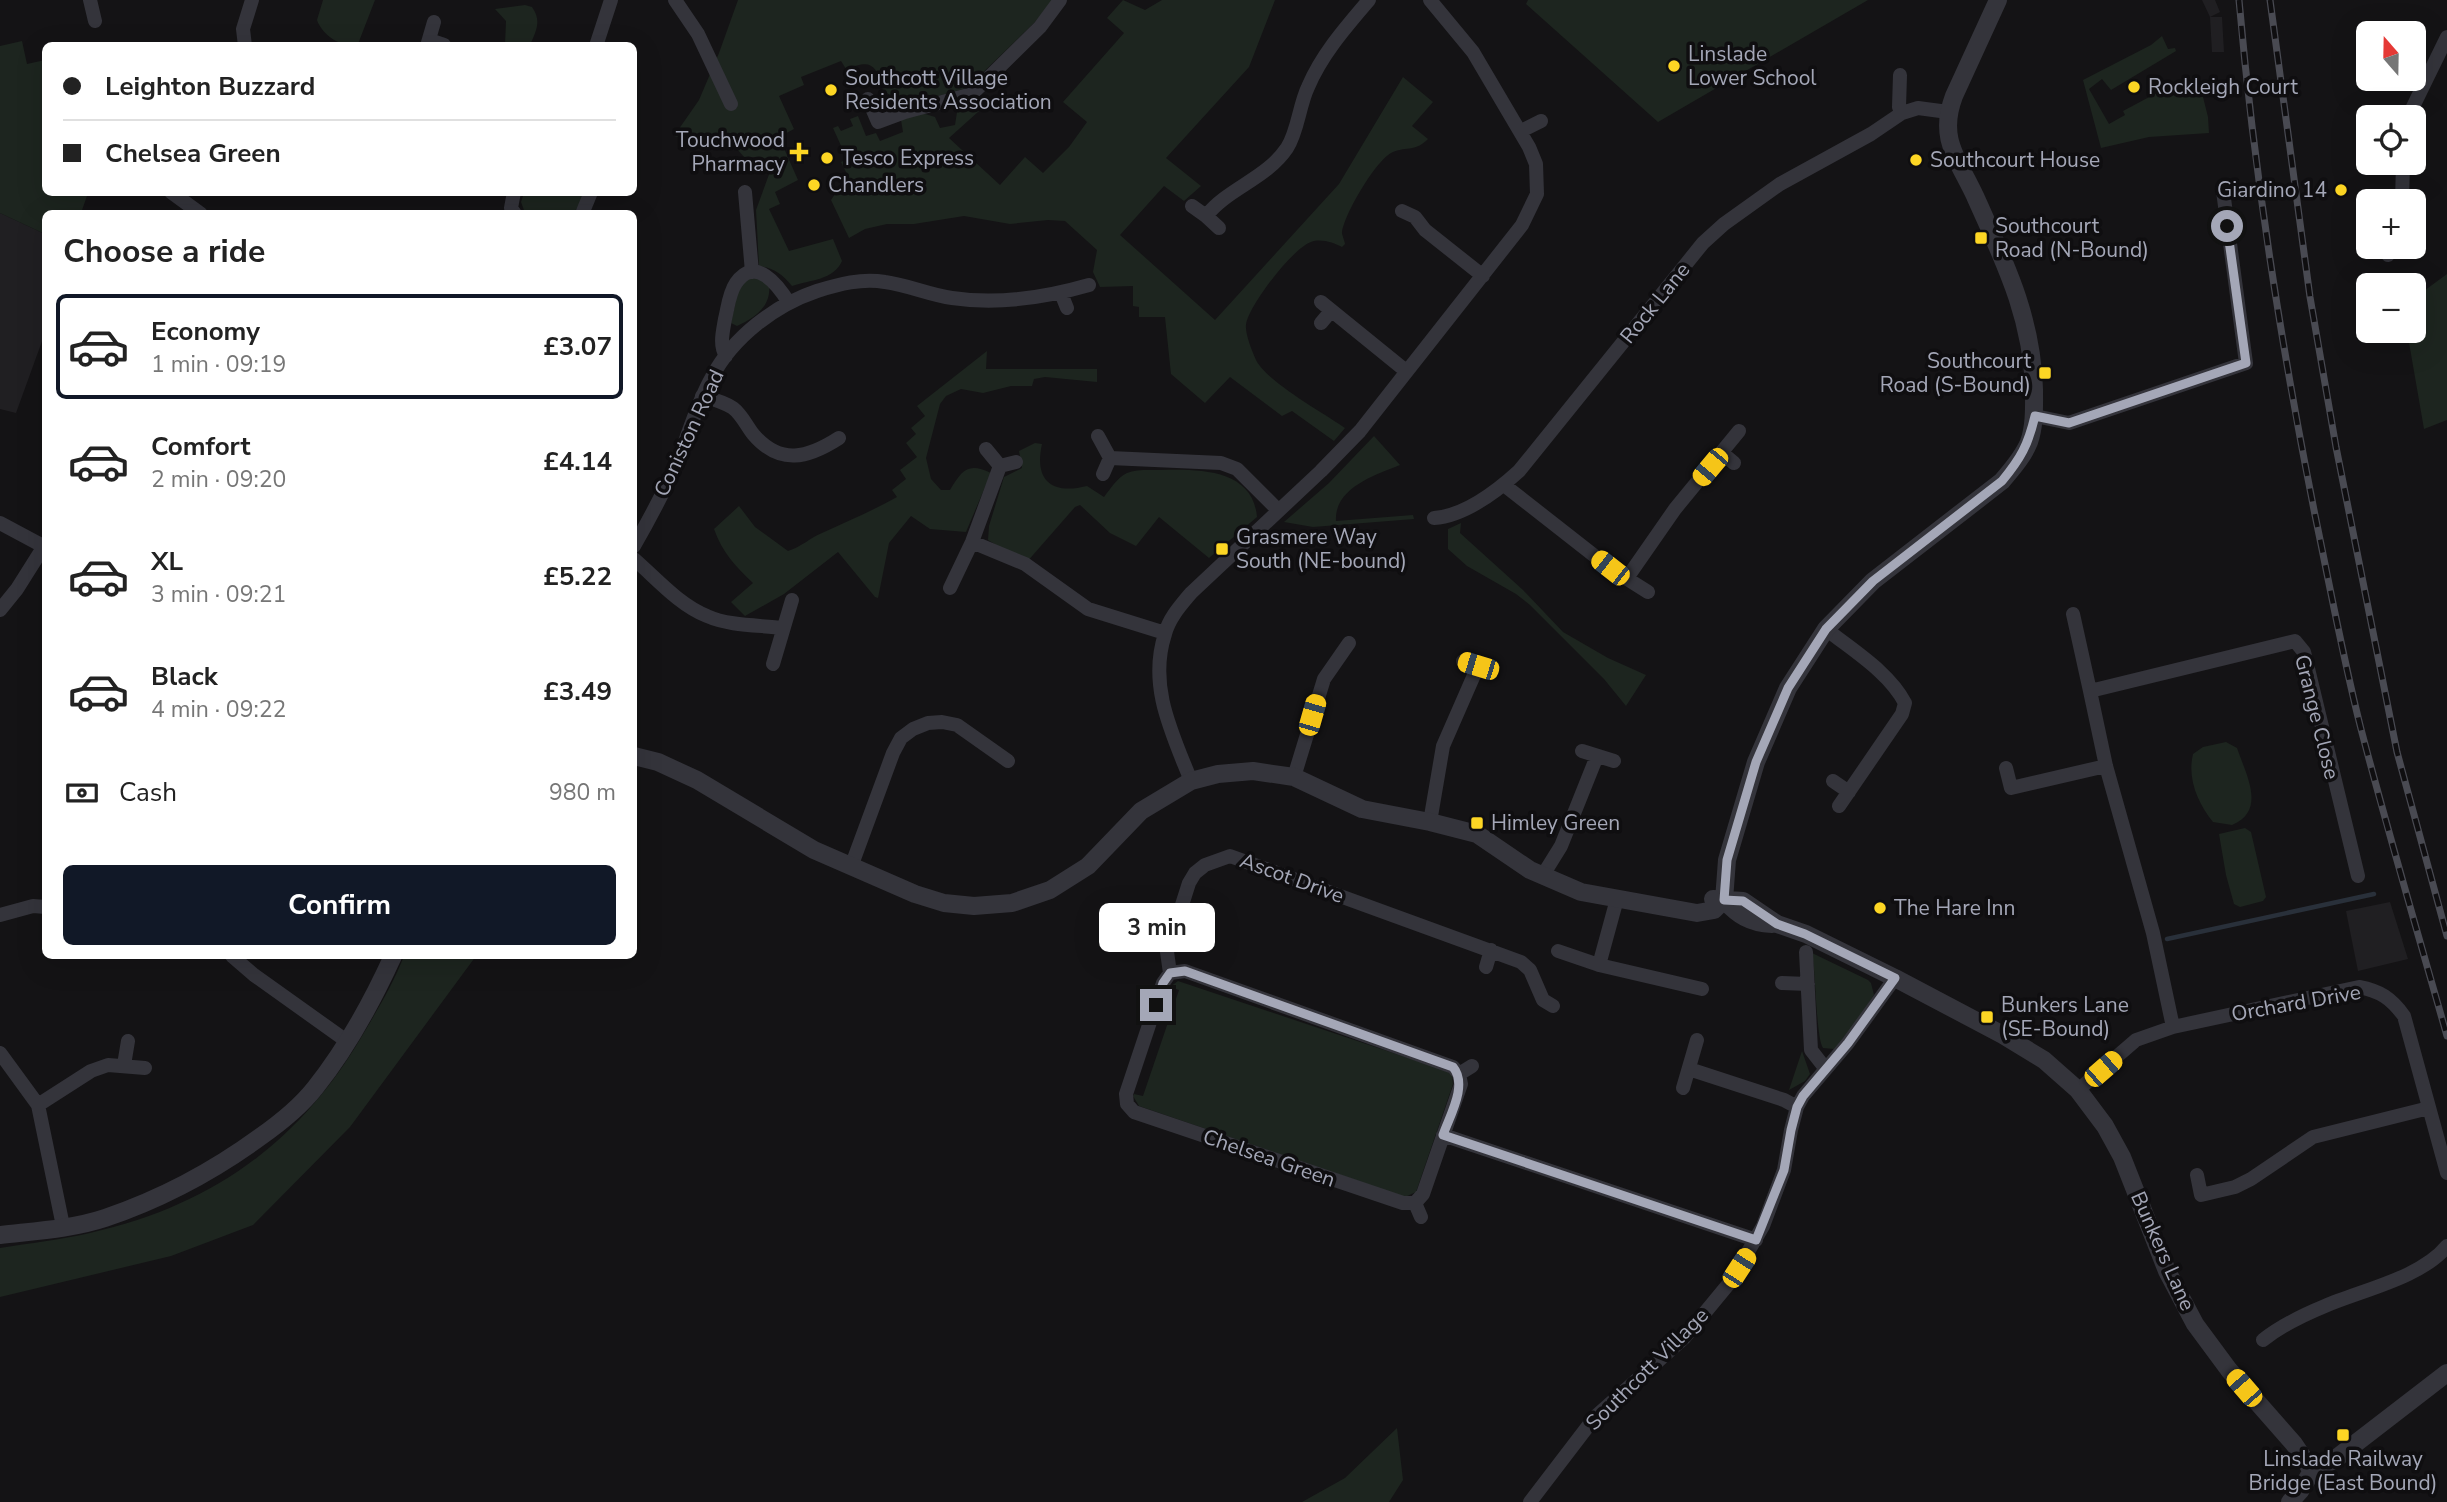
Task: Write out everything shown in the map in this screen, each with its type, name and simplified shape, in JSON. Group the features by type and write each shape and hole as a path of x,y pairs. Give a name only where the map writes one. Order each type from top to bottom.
{"street":[{"path":"90,0 95,22"},
{"path":"245,42 243,29 252,0"},
{"path":"597,42 611,0"},
{"path":"675,0 698,34 731,104"},
{"path":"868,99 878,122 972,94 1040,27 1060,0"},
{"path":"1206,216 1224,197 1264,172 1286,149 1309,84 1333,43 1369,0"},
{"path":"1191,780 1166,718 1160,693 1159,665 1165,633 1175,613 1191,593 1354,437 1522,225 1536,194 1536,164 1521,131 1469,46 1430,0"},
{"path":"1724,900 1727,860 1756,762 1788,688 1826,629 1873,581 2002,481 2029,441 2035,416 2034,369 2021,306 2010,272 1946,129 1948,112 1997,0"},
{"path":"428,42 434,22"},
{"path":"2414,105 2447,37"},
{"path":"1900,75 1899,107 1902,113"},
{"name":"Rock Lane","path":"1434,518 1451,515 1504,485 1541,446 1703,243 1747,205 1871,134 1902,113 1918,108 1948,112"},
{"path":"1521,131 1541,121"},
{"path":"2035,416 2069,423 2246,363 2223,191"},
{"path":"745,192 752,272 767,275 780,288 789,303"},
{"path":"176,196 196,210"},
{"path":"1192,206 1219,228"},
{"path":"1402,211 1415,217 1425,230 1483,276"},
{"name":"Coniston Road","path":"726,356 722,335 730,295 742,276 752,272"},
{"name":"Coniston Road","path":"637,540 676,465 712,375 757,324 789,303 805,295 854,282 884,281 951,298 988,301 1019,301 1089,285"},
{"path":"1061,293 1066,308"},
{"path":"1321,323 1326,307 1406,371"},
{"path":"702,396 734,409 764,445 777,454 793,456 818,451 839,438"},
{"path":"1627,578 1675,509 1739,431"},
{"path":"1098,436 1110,458"},
{"path":"986,449 1000,466"},
{"path":"1722,453 1734,463"},
{"path":"1110,458 1221,463 1237,469 1278,510"},
{"path":"1103,474 1110,458"},
{"path":"1000,466 1016,462"},
{"path":"950,588 972,542 1000,466"},
{"path":"1504,485 1600,560 1648,592"},
{"path":"0,523 42,544"},
{"path":"972,542 1026,564 1088,609 1165,633"},
{"path":"0,610 17,589 42,548"},
{"path":"637,562 674,595 706,616 783,628"},
{"path":"773,664 792,600"},
{"path":"2073,614 2106,766 2150,920 2173,1027"},
{"path":"1826,629 1877,670 1901,695 1905,703 1902,714 1839,806"},
{"name":"Grange Close","path":"2090,691 2295,641 2304,652 2358,876"},
{"path":"1294,777 1318,695 1342,647"},
{"path":"1430,822 1443,746 1485,668 1463,661"},
{"path":"851,867 893,753 901,738 913,729 928,723 957,725 1008,761"},
{"path":"1582,751 1614,761"},
{"path":"1543,876 1561,846 1597,756"},
{"path":"637,757 658,762 697,780 781,832 851,867 915,894 944,903 974,906 1012,903 1051,890 1088,866 1141,811 1191,780 1253,771 1294,777 1362,809 1477,834 1530,870 1581,892 1678,908 1708,899 1724,900 1736,913 1755,923 1777,924 1805,934 1895,978 2024,1047 2044,1060 2078,1090"},
{"path":"2006,768 2011,788 2106,766"},
{"path":"1833,781 1849,792"},
{"name":"Ascot Drive","path":"1170,973 1167,952 1189,883 1195,873 1205,865 1230,856 1521,962 1530,970 1542,1000 1553,1006"},
{"path":"1599,965 1617,899"},
{"path":"0,915 33,906 42,907"},
{"path":"1486,967 1492,950"},
{"path":"1558,951 1599,965 1702,989"},
{"path":"1806,952 1811,1050 1825,1068"},
{"path":"235,959 348,1042"},
{"path":"0,1235 103,1218 179,1188 222,1165 287,1117 314,1090 348,1042 381,984 392,959"},
{"path":"1170,973 1185,971 1453,1067 1459,1074 1472,1066"},
{"name":"Chelsea Green","path":"1170,973 1163,983 1121,1105 1134,1112 1418,1210 1461,1084 1459,1074"},
{"name":"Southcott Village","path":"1531,1502 1595,1417 1684,1338 1731,1281 1756,1240 1784,1170 1797,1107 1895,978"},
{"path":"1782,983 1808,984"},
{"name":"Orchard Drive","path":"2078,1090 2136,1040 2173,1027 2359,987 2374,990 2395,1002 2404,1016 2447,1173"},
{"path":"1683,1088 1697,1040"},
{"path":"124,1065 128,1041"},
{"path":"0,1054 38,1105 63,1226"},
{"path":"38,1105 91,1071 108,1065 145,1068"},
{"path":"1689,1069 1784,1100 1797,1107"},
{"name":"Bunkers Lane","path":"2078,1090 2105,1126 2122,1157 2167,1271 2195,1324 2230,1370 2294,1444 2312,1471"},
{"path":"2197,1175 2201,1195 2235,1186 2251,1179 2313,1137 2429,1108"},
{"path":"1443,1135 1756,1240"},
{"path":"2263,1340 2290,1321 2325,1305 2394,1281 2440,1254 2447,1246"},
{"path":"2290,1502 2312,1471 2334,1460 2447,1373"}],"shaded area":[{"path":"323,0 375,0 359,42 333,40 323,31 317,20"},
{"path":"738,0 1053,0 1034,23 967,88 912,103 908,100 900,103 882,89 885,88 871,66 862,64 846,69 841,61 801,77 804,85 779,96 794,129 779,137 798,180 775,192 780,204 769,209 789,251 833,239 842,261 827,276 792,286 777,272 759,266 756,210 771,169 766,159 744,157 737,149 674,136 699,100"},
{"path":"1123,0 1145,10 1162,0 1275,0 1249,67 1166,158 1201,186 1184,201 1164,186 1120,235 1215,320 1339,184 1403,77 1433,102 1412,126 1428,139 1415,147 1393,152 1378,165 1348,214 1342,233 1345,244 1342,247 1319,241 1303,247 1283,266 1263,292 1246,325 1251,347 1262,369 1283,387 1345,428 1334,441 1292,411 1282,416 1230,377 1205,403 1171,374 1165,317 1139,317 1139,307 1133,306 1133,286 1100,287 1093,272 1097,250 1065,221 1010,224 964,216 914,224 887,224 865,229 849,238 831,200 837,191 851,182 841,162 847,159 833,128 838,126 841,131 853,126 850,119 858,116 866,136 876,133 880,141 903,132 901,120 922,113 935,117 940,128 955,125 957,112 982,96 988,103 949,138 1000,185 1025,157 1043,173 1069,147 1087,122 1063,102 1124,33 1107,18"},
{"name":"Linslade Lower School","path":"1528,0 1868,0 1658,122 1526,4"},
{"path":"2202,0 2215,0 2220,12 2210,17"},
{"path":"525,5 532,7 537,21 531,42 505,42 506,21 495,9"},
{"path":"2210,17 2222,17 2224,52 2212,52"},
{"path":"2162,36 2168,49 2175,48 2176,51 2111,90 2102,79 2089,89 2109,124 2125,115 2123,111 2183,79 2187,92 2201,89 2209,133 2149,137 2101,148 2083,80 2151,45"},
{"path":"22,41 27,64 42,61 42,196 87,196 82,210 42,210 42,233 0,213 0,46"},
{"path":"523,196 582,196 576,210 524,210 521,202"},
{"path":"0,213 42,233 42,341 16,413 0,409"},
{"path":"2447,274 2447,420 2424,429 2409,343 2426,343 2426,289"},
{"path":"753,276 769,283 768,298 756,315 737,326 731,323 739,286"},
{"path":"987,351 986,369 1097,369 1097,382 1045,377 1034,379 1032,386 1011,386 983,393 961,389 946,396 940,404 926,458 931,479 941,490 950,490 966,470 977,468 991,473 966,532 930,529 911,516 889,543 878,598 838,552 784,594 745,616 731,602 753,583 730,559 714,529 739,506 755,527 788,551 897,497 892,490 906,479 900,470 917,457 906,443 916,434 911,428 925,416 917,406"},
{"path":"1374,436 1400,465 1368,478 1349,491 1337,510 1336,521 1413,515 1414,519 1313,527 1284,522 1329,483"},
{"path":"1035,443 1042,444 1040,457 1043,475 1055,486 1087,486 1104,497 1117,480 1131,472 1206,472 1234,480 1245,489 1253,501 1257,517 1209,558 1159,517 1136,546 1110,533 1080,505 1075,507 1026,563 988,540 989,526 1004,477 1022,468 1019,451"},
{"path":"1461,523 1460,533 1523,590 1563,632 1608,658 1646,675 1626,706 1604,679 1530,605 1467,566 1448,549 1448,529"},
{"path":"2226,742 2237,748 2251,791 2249,810 2232,825 2213,822 2198,799 2191,772 2193,754 2203,747"},
{"path":"2245,828 2251,832 2266,897 2263,901 2240,907 2234,904 2219,834"},
{"path":"2390,902 2408,959 2358,971 2346,911"},
{"path":"1812,953 1868,980 1874,995 1834,1049 1823,1048 1821,1042"},
{"path":"403,959 474,959 350,1127 253,1225 171,1256 0,1297 0,1248 56,1240 134,1221 175,1206 213,1187 248,1164 280,1138 310,1108 337,1074 395,977"},
{"path":"1178,981 1447,1071 1452,1076 1453,1084 1416,1192 1405,1197 1139,1106 1133,1096 1143,1096 1179,990 1170,987"},
{"path":"1802,1051 1810,1074 1805,1081 1789,1090"},
{"path":"1397,1428 1403,1480 1389,1502 1302,1502 1345,1478"}],"waterway":[{"path":"2167,939 2374,894"}],"railway":[{"path":"2239,0 2252,130 2270,259 2315,515 2361,729 2447,1036"},
{"path":"2270,0 2310,297 2336,447 2397,752 2447,936"}],"place":[{"name":"Linslade Lower School","path":"1674,66"},
{"name":"Rockleigh Court","path":"2134,87"},
{"name":"Southcott Village Residents Association","path":"831,90"},
{"name":"Touchwood Pharmacy","path":"799,152"},
{"name":"Tesco Express","path":"827,158"},
{"name":"Southcourt House","path":"1916,160"},
{"name":"Chandlers","path":"814,185"},
{"name":"Giardino 14","path":"2341,190"},
{"name":"Southcourt Road (N-Bound)","path":"1981,238"},
{"name":"Southcourt Road (S-Bound)","path":"2045,373"},
{"name":"Grasmere Way South (NE-bound)","path":"1222,549"},
{"name":"Himley Green","path":"1477,823"},
{"name":"The Hare Inn","path":"1880,908"},
{"name":"Bunkers Lane (SE-Bound)","path":"1987,1017"},
{"name":"Linslade Railway Bridge (East Bound)","path":"2343,1435"}],"route":[{"path":"1156,1005 1163,983 1170,973 1185,971 1453,1067 1459,1074 1461,1084 1443,1135 1724,1227 1756,1240 1784,1170 1797,1107 1895,978 1805,934 1777,924 1743,901 1724,900 1727,860 1749,784 1788,688 1838,614 1873,581 2002,481 2019,461 2029,441 2035,416 2069,423 2246,363 2227,226"}]}
